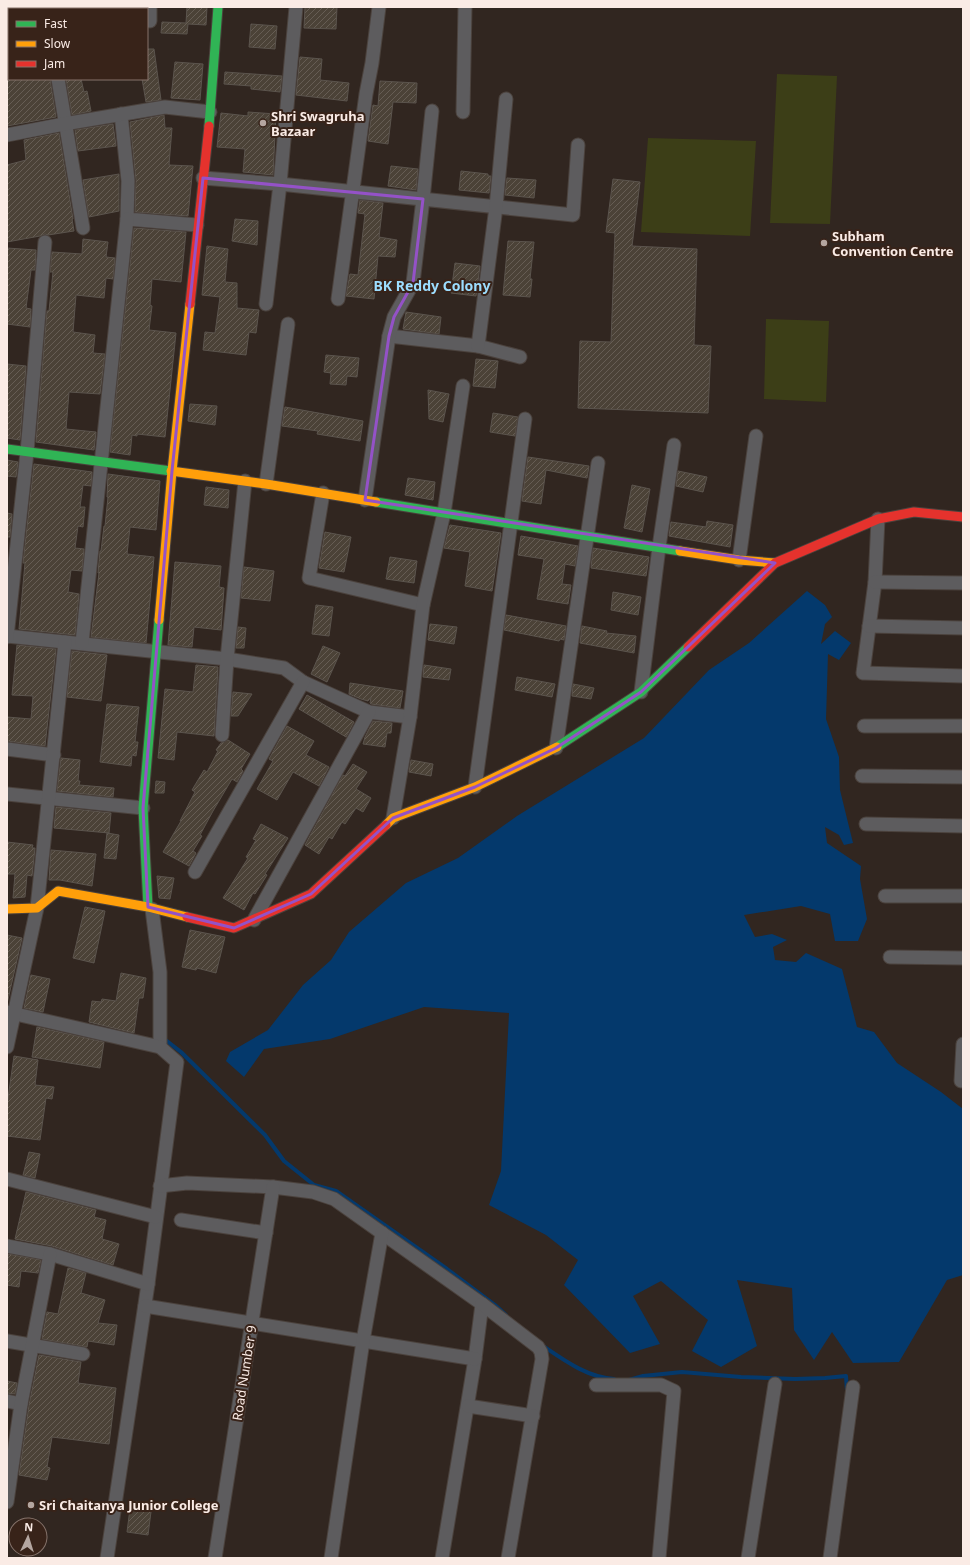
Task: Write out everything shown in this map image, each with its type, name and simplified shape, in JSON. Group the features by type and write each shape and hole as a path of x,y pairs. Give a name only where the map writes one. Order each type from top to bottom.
{"street":[{"path":"150,7 150,21"},
{"path":"160,1047 160,972 150,908 143,808 172,471 210,112 218,7"},
{"path":"266,304 280,184 296,7"},
{"path":"338,300 379,7"},
{"path":"463,112 465,7"},
{"path":"58,80 64,124 82,228"},
{"path":"478,346 496,207 506,99"},
{"path":"7,135 165,107 210,112"},
{"path":"365,500 394,317 413,283 432,111"},
{"path":"82,644 127,219 128,182 121,114"},
{"path":"203,178 280,184 573,215 578,145"},
{"path":"127,219 197,226"},
{"path":"45,242 27,452 7,636 226,659 284,668 304,682 369,712 410,717"},
{"path":"266,484 288,324"},
{"path":"390,336 478,346 520,357"},
{"path":"392,818 410,717 423,605 444,513 463,386"},
{"path":"475,788 512,524 525,419"},
{"path":"739,560 756,436"},
{"path":"641,692 659,547 674,445"},
{"path":"7,449 266,484 739,560 775,563"},
{"path":"556,748 598,463"},
{"path":"222,735 226,659 245,481"},
{"path":"322,493 309,578 423,605"},
{"path":"7,909 37,908 58,892 150,908 234,928 254,920 311,894 392,818 475,788 556,748 641,692 775,563 878,519 914,512 963,517"},
{"path":"878,519 875,582 863,673 963,676"},
{"path":"875,582 963,583"},
{"path":"869,626 963,628"},
{"path":"7,1047 10,1013 37,908 65,642"},
{"path":"195,872 304,682"},
{"path":"254,920 369,712"},
{"path":"864,726 963,726"},
{"path":"7,749 54,755"},
{"path":"862,776 963,777"},
{"path":"7,794 143,808"},
{"path":"866,824 963,826"},
{"path":"884,896 963,896"},
{"path":"890,957 963,958"},
{"path":"10,1013 160,1047 177,1062 145,1306 107,1558"},
{"path":"961,1081 963,1044"},
{"path":"7,1179 156,1218"},
{"path":"160,1186 187,1183 273,1187 313,1192 334,1199 482,1304 538,1347 541,1352 542,1359 508,1558"},
{"name":"Road Number 9","path":"215,1558 273,1187"},
{"path":"181,1220 266,1233"},
{"path":"331,1558 363,1341 382,1233"},
{"path":"7,1246 50,1254 148,1284"},
{"path":"7,1502 21,1404 50,1254"},
{"path":"442,1558 468,1406 482,1304"},
{"path":"145,1306 475,1359"},
{"path":"7,1341 83,1354"},
{"path":"748,1558 775,1384"},
{"path":"596,1385 661,1385 674,1391 659,1558"},
{"path":"830,1558 853,1387"},
{"path":"7,1401 21,1404"},
{"path":"468,1406 532,1416"}],"highlighted area":[{"path":"203,178 423,199 413,283 394,317 389,336 365,500 775,563 641,692 556,748 475,787 393,818 311,894 234,928 148,907 143,808 172,471"}],"green space":[{"path":"777,74 837,76 830,224 770,223"},
{"path":"648,138 756,141 750,236 641,232"},
{"path":"766,319 829,321 826,402 764,399"}],"water":[{"path":"807,591 825,605 832,617 825,624 821,644 835,631 851,643 839,660 828,654 826,719 839,757 840,790 853,843 844,845 839,835 825,827 827,843 861,866 860,879 867,919 858,941 835,941 830,914 801,906 744,915 755,937 772,934 787,940 773,947 775,960 796,962 806,953 842,969 857,1027 874,1032 897,1063 941,1092 963,1109 963,1275 947,1280 899,1362 853,1363 832,1332 814,1360 794,1330 792,1288 737,1280 757,1346 721,1367 692,1351 708,1320 661,1281 633,1296 660,1344 630,1353 564,1285 578,1260 546,1235 489,1205 501,1171 509,1013 424,1007 330,1039 264,1049 244,1077 226,1061 230,1052 268,1030 303,985 331,960 349,932 406,883 458,858 517,816 644,738 709,670 749,643"}],"building":[{"path":"187,7 207,7 206,25 188,24 187,34 161,33 162,22 186,23"},
{"path":"305,7 337,7 336,29 304,28"},
{"path":"251,24 277,26 275,49 249,47"},
{"path":"148,49 154,49 161,100 146,102 142,80 148,80"},
{"path":"300,57 322,59 320,80 349,83 347,101 296,95"},
{"path":"175,62 203,64 200,100 171,98"},
{"path":"225,72 282,76 280,92 251,89 251,86 224,84"},
{"path":"7,79 50,80 56,117 7,126"},
{"path":"66,80 81,80 84,92 87,91 91,111 72,115"},
{"path":"380,81 417,83 416,103 393,102 388,144 368,141 373,105 378,106"},
{"path":"248,112 276,114 273,175 243,172 245,149 217,147 221,113 248,116"},
{"path":"164,115 165,128 172,128 169,165 193,166 188,216 135,212 136,180 130,122"},
{"path":"113,124 116,146 78,151 75,130"},
{"path":"59,133 74,231 48,235 45,234 7,242 7,165 26,160 24,140"},
{"path":"391,166 418,169 416,190 388,186"},
{"path":"461,171 488,174 488,176 491,176 489,193 459,190"},
{"path":"119,174 119,211 89,217 83,180"},
{"path":"507,178 536,180 534,198 505,195"},
{"path":"613,179 640,182 632,246 697,249 694,345 711,346 708,413 578,408 580,341 611,342 615,233 606,232"},
{"path":"360,200 383,203 379,237 397,240 395,257 378,256 374,299 346,296 350,274 358,275 365,214 358,213"},
{"path":"235,219 258,221 257,245 232,241"},
{"path":"134,228 186,232 181,282 152,279 150,305 152,306 149,330 176,333 165,437 137,434 137,436 132,435 130,455 110,452"},
{"path":"83,239 108,242 106,257 115,258 113,279 106,278 104,298 76,295 73,332 95,335 93,353 105,354 100,394 69,392 66,429 96,432 94,450 36,442 47,311 49,311 53,272 50,272 52,252 82,254"},
{"path":"508,241 534,242 530,279 532,279 530,297 503,295"},
{"path":"207,246 228,249 225,282 237,283 237,308 259,310 256,333 249,332 246,355 203,350 205,332 215,333 220,297 202,295"},
{"path":"7,248 36,250 35,270 31,270 26,308 31,309 30,327 7,324"},
{"path":"455,263 480,266 476,296 451,293"},
{"path":"406,312 441,317 439,334 403,329"},
{"path":"326,355 359,358 357,377 347,376 346,385 330,384 331,373 324,372"},
{"path":"476,359 498,361 495,388 473,386"},
{"path":"7,364 26,366 20,440 7,438"},
{"path":"428,390 449,394 443,422 429,419"},
{"path":"190,404 217,406 215,425 188,421"},
{"path":"285,407 363,421 360,441 317,434 318,431 282,426"},
{"path":"493,413 518,417 515,436 490,432"},
{"path":"528,457 589,466 587,478 546,470 541,504 522,501"},
{"path":"7,460 18,462 16,477 7,476"},
{"path":"34,464 92,472 91,486 83,485 80,507 85,507 83,527 78,526 75,548 84,549 82,571 71,570 68,592 79,594 75,635 19,629 25,563 23,563"},
{"path":"678,471 707,477 703,492 676,486"},
{"path":"108,474 160,481 156,530 130,527 127,554 154,557 146,643 91,637 99,573 100,551 105,526 108,497"},
{"path":"408,478 435,482 433,500 405,495"},
{"path":"632,485 650,489 642,532 624,528"},
{"path":"206,487 229,490 228,508 204,505"},
{"path":"7,513 12,514 10,537 7,537"},
{"path":"707,521 733,525 730,547 669,536 671,522 706,527"},
{"path":"450,525 501,533 492,591 465,586 470,552 444,548"},
{"path":"325,532 351,537 344,572 319,568"},
{"path":"521,536 578,546 575,566 565,564 562,584 571,585 568,604 537,599 544,559 518,555"},
{"path":"593,548 649,557 646,576 591,568"},
{"path":"390,557 417,561 414,583 386,579"},
{"path":"175,562 221,566 219,587 224,588 221,630 194,627 192,647 168,645"},
{"path":"244,567 274,571 270,601 241,598"},
{"path":"613,592 641,597 638,615 611,610"},
{"path":"316,605 333,607 329,636 312,634"},
{"path":"506,615 566,626 564,640 560,639 559,641 504,630"},
{"path":"430,624 457,627 454,644 428,640"},
{"path":"582,626 607,631 606,633 636,636 634,653 580,643"},
{"path":"238,627 246,628 244,648 236,648"},
{"path":"17,645 56,649 45,746 7,741 7,717 31,719 33,696 12,695"},
{"path":"323,646 340,653 327,682 311,674"},
{"path":"72,651 107,655 101,701 67,697"},
{"path":"196,665 218,667 214,736 177,732 174,760 158,758 165,689 193,692"},
{"path":"424,665 451,669 449,680 423,677"},
{"path":"517,677 555,684 552,697 515,690"},
{"path":"350,683 403,691 400,708 371,704 371,697 368,701 349,694"},
{"path":"573,684 594,688 591,699 572,696"},
{"path":"233,692 252,694 238,716 231,716"},
{"path":"307,695 354,722 346,737 299,709"},
{"path":"107,704 139,707 135,742 138,742 136,756 132,755 131,766 100,762"},
{"path":"373,721 392,723 391,733 387,733 385,747 363,744"},
{"path":"287,726 314,741 306,755 329,767 319,786 293,772 277,800 257,789 273,761 269,759"},
{"path":"228,740 250,754 241,769 243,771 237,782 232,779 213,811 200,835 202,836 193,851 196,853 189,866 163,852 181,821 195,792 192,790 204,770 207,772 218,751 216,750 221,743"},
{"path":"61,758 80,760 79,785 114,788 113,797 57,791"},
{"path":"411,760 433,764 431,776 409,772"},
{"path":"353,764 367,772 356,789 371,798 363,812 356,808 345,824 342,822 332,839 329,837 319,854 305,845 343,775 345,776"},
{"path":"156,781 165,782 164,793 155,793"},
{"path":"56,807 111,813 109,833 54,828"},
{"path":"261,824 288,838 265,874 267,875 255,894 253,893 244,910 223,898 248,858 246,857 256,840 253,839"},
{"path":"107,833 119,835 116,859 104,858"},
{"path":"7,842 33,845 32,848 35,848 32,876 27,875 25,897 13,898 15,874 7,874"},
{"path":"51,850 96,854 92,886 60,880 49,880"},
{"path":"157,876 174,878 170,899 159,898"},
{"path":"85,907 105,911 94,963 73,958"},
{"path":"190,930 225,937 216,973 197,968 196,970 182,967"},
{"path":"7,935 22,938 7,1004"},
{"path":"121,973 146,978 143,998 139,998 134,1033 89,1022 92,1001 101,1002 102,999 116,1001"},
{"path":"31,975 50,979 43,1012 24,1008"},
{"path":"37,1027 104,1042 100,1068 32,1057"},
{"path":"14,1056 38,1060 35,1085 54,1087 52,1099 46,1098 40,1140 7,1136 7,1105"},
{"path":"29,1152 40,1154 35,1178 23,1175"},
{"path":"26,1192 96,1210 94,1217 106,1220 102,1239 119,1244 113,1265 52,1246 15,1239"},
{"path":"8,1254 41,1260 38,1273 21,1271 19,1287 7,1285"},
{"path":"68,1268 86,1273 81,1293 105,1300 98,1323 117,1325 114,1345 88,1341 87,1347 42,1339 47,1312 58,1314"},
{"path":"39,1355 81,1362 78,1383 116,1388 109,1444 52,1437 47,1467 50,1468 47,1480 19,1475 29,1405"},
{"path":"7,1381 17,1383 15,1394 7,1393"},
{"path":"131,1501 152,1504 148,1535 127,1532"}],"waterway":[{"path":"163,1038 181,1052 265,1135 284,1161 314,1185 336,1191 447,1269 506,1315"},
{"path":"543,1346 568,1363 585,1372 604,1378 614,1379"},
{"path":"629,1380 643,1376 682,1372 741,1377 795,1379 846,1376 847,1391"}],"traffic: fast":[{"path":"209,126 218,7"},
{"path":"7,449 171,471"},
{"path":"376,502 680,551"},
{"path":"148,907 143,808 159,620"},
{"path":"557,747 641,692 688,647"}],"traffic: slow":[{"path":"159,620 172,471 190,304"},
{"path":"171,471 266,484 376,502"},
{"path":"680,551 739,560 775,563"},
{"path":"386,825 393,818 475,787 557,747"},
{"path":"7,909 37,908 58,891 148,907 187,917"}],"traffic: jam":[{"path":"190,304 209,126"},
{"path":"688,647 775,563 878,519 914,512 963,517"},
{"path":"187,917 234,928 311,894 386,825"}],"place":[{"name":"Shri Swagruha Bazaar","path":"263,123"},
{"name":"Subham Convention Centre","path":"824,243"},
{"name":"Sri Chaitanya Junior College","path":"31,1505"}],"district":[{"name":"BK Reddy Colony","path":"432,285"}]}
